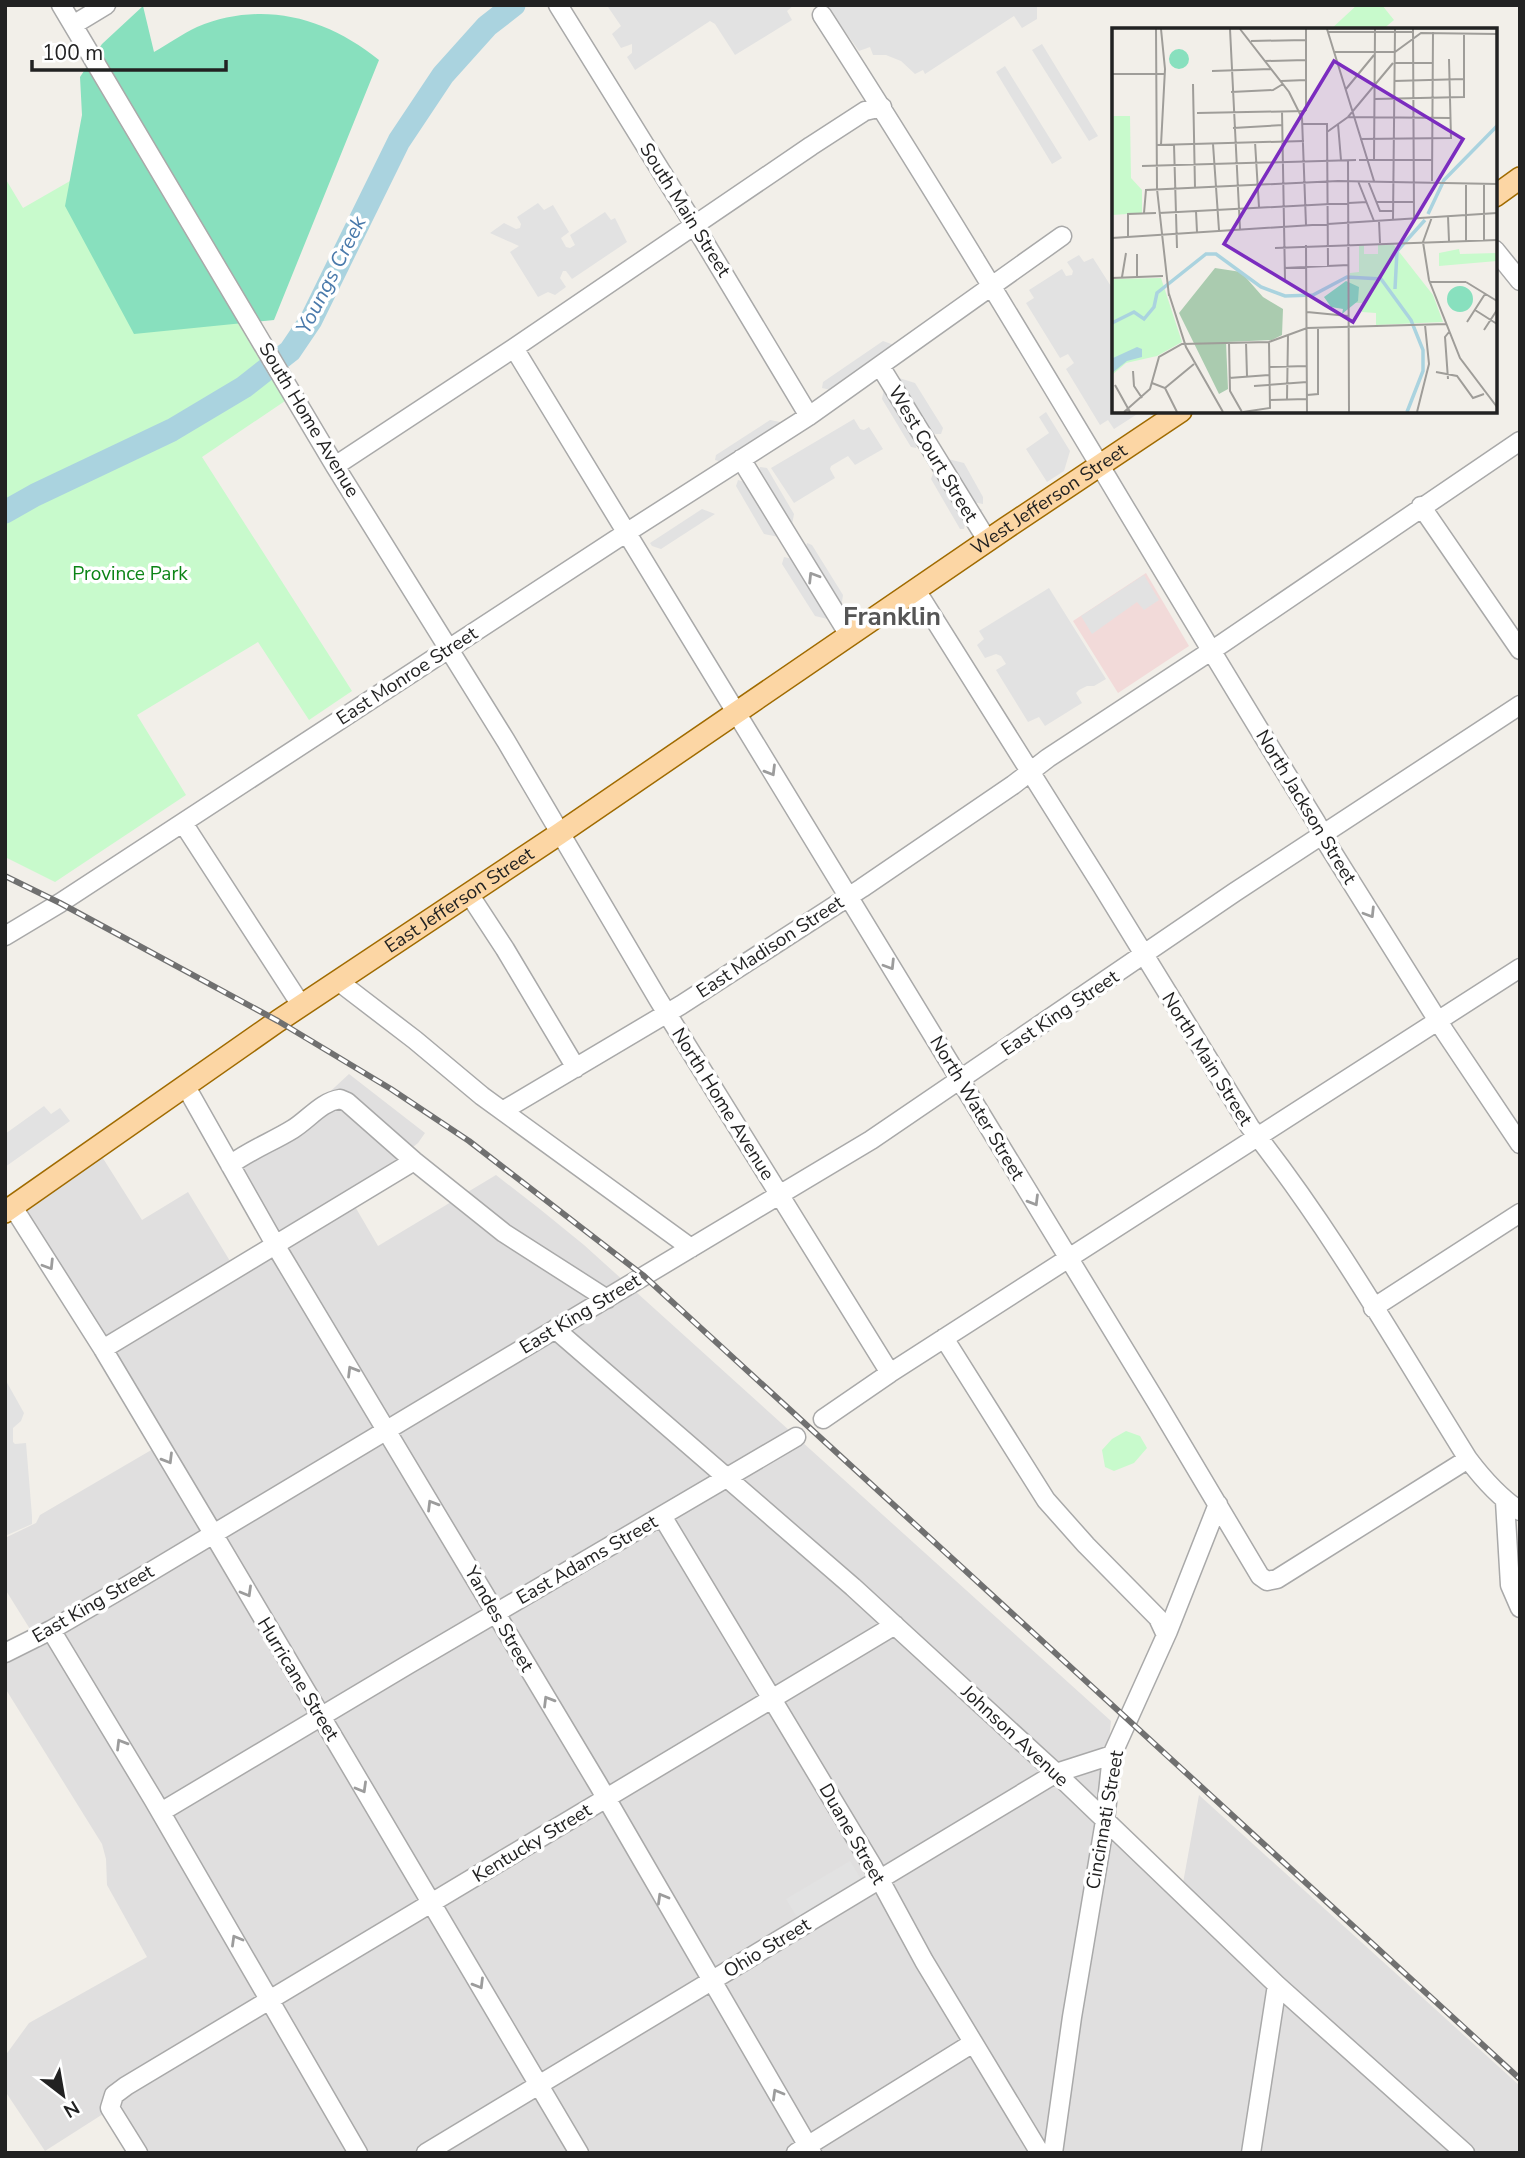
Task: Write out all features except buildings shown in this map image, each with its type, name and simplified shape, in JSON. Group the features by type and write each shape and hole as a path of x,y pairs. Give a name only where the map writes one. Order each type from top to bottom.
{"main road":[{"path":"1497,195 1520,178"},
{"name":"West Jefferson Street","path":"916,590 1178,413"},
{"name":"East Jefferson Street","path":"9,1210 301,1005 559,834 916,590"}],"street":[{"name":"South Home Avenue","path":"61,5 335,466 449,648 559,834"},
{"path":"74,25 106,5"},
{"name":"South Main Street","path":"558,5 809,416"},
{"name":"North Jackson Street","path":"822,15 882,107 1438,1021 1520,1144"},
{"path":"335,466 865,111 882,107"},
{"name":"East Monroe Street","path":"5,936 809,416 1062,236"},
{"path":"1497,252 1520,281"},
{"name":"North Water Street","path":"514,348 1261,1576 1272,1581 1468,1459"},
{"name":"West Court Street","path":"880,366 987,540"},
{"name":"East Madison Street","path":"504,1110 667,1013 847,897 1520,440"},
{"path":"741,459 849,635"},
{"path":"1422,506 1520,650"},
{"name":"North Main Street","path":"916,590 1257,1137 1318,1220 1468,1459 1486,1483 1513,1506"},
{"name":"East King Street","path":"5,1653 51,1630 871,1140 1142,955 1520,705"},
{"path":"183,823 301,1005"},
{"name":"North Home Avenue","path":"559,834 890,1373"},
{"path":"469,894 505,948 576,1068"},
{"path":"822,1419 1520,968"},
{"path":"338,981 482,1096 691,1248"},
{"name":"Yandes Street","path":"185,1085 276,1245 606,1798 805,2150"},
{"path":"230,1165 252,1150 291,1131 323,1105 340,1099 347,1102 414,1161 504,1233 607,1299"},
{"path":"103,1349 414,1161"},
{"name":"Hurricane Street","path":"9,1210 103,1349 579,2153"},
{"path":"1373,1308 1520,1213"},
{"name":"Johnson Avenue","path":"555,1329 895,1625 1056,1773 1277,1985 1465,2153"},
{"path":"944,1338 1046,1500 1158,1618 1166,1635"},
{"name":"East Adams Street","path":"161,1812 796,1437"},
{"name":"Cincinnati Street","path":"1053,2153 1072,2017 1105,1821 1112,1755 1166,1635 1218,1504"},
{"path":"1513,1506 1515,1582 1520,1608"},
{"name":"Duane Street","path":"662,1516 1040,2153"},
{"name":"Kentucky Street","path":"138,2153 110,2108 114,2095 269,1999 895,1625"},
{"path":"51,1630 161,1812 358,2153"},
{"name":"Ohio Street","path":"426,2153 1056,1773 1112,1755"},
{"path":"1251,2153 1277,1985"},
{"path":"805,2150 973,2043"}],"shaded area":[{"path":"794,5 787,11 792,20 735,55 715,24 710,21 635,70 627,57 632,53 632,44 621,48 612,34 621,26 608,7"},
{"path":"826,5 1037,5 1037,19 1022,28 1014,16 925,74 923,70 915,74 901,61 886,55 873,55 870,47 859,51"},
{"path":"1042,44 1098,136 1089,141 1032,50"},
{"path":"1005,66 1062,158 1052,164 996,72"},
{"path":"538,203 544,210 553,205 569,232 561,238 566,247 575,245 570,235 605,212 611,220 615,218 627,242 572,279 563,271 560,278 566,287 555,295 548,292 538,297 510,252 519,246 490,233 504,223 516,229 520,228 517,217"},
{"path":"1079,255 1084,262 1093,258 1112,288 1112,413 1139,413 1114,429 1108,420 1100,425 1066,369 1074,363 1068,354 1060,358 1026,303 1034,298 1029,290 1062,269 1066,276 1072,275 1073,271 1067,262"},
{"path":"883,341 897,346 831,390 822,388 823,382"},
{"path":"896,377 915,383 943,428 941,434 932,434 948,459 964,463 983,497 983,504 973,502 983,510 966,520 964,529 960,529 931,479 935,468 918,441 916,448 911,447 882,399 885,383"},
{"path":"1046,412 1070,451 1064,471 1047,482 1026,449 1049,433 1039,417"},
{"path":"854,419 860,429 869,427 883,449 855,465 848,456 831,466 835,478 794,503 771,468"},
{"path":"770,420 785,423 725,463 715,460 716,455"},
{"path":"760,467 767,468 794,514 791,530 805,551 807,543 812,545 843,595 840,615 832,620 815,616 782,564 784,557 793,559 779,537 764,534 736,486 738,480 748,483 758,476"},
{"path":"702,509 715,514 661,549 652,546 650,543"},
{"path":"1146,573 1189,646 1118,693 1073,621"},
{"path":"1144,575 1159,600 1144,610 1137,602 1092,634 1081,616"},
{"path":"1049,588 1106,679 1079,690 1076,693 1082,703 1045,726 1039,717 1028,722 996,670 1006,664 1001,656 996,654 985,658 977,645 984,639 979,631"},
{"path":"349,1074 425,1133 418,1143 402,1156 346,1191 378,1246 496,1175 541,1210 584,1245 1111,1721 1103,1807 1183,1883 1199,1795 1520,2086 1520,2153 126,2153 103,2114 45,2151 5,2091 5,2056 29,2023 147,1957 107,1885 106,1859 102,1844 5,1688 5,1659 38,1642 5,1589 5,1538 36,1523 40,1515 165,1442 24,1210 99,1152 142,1220 188,1192 233,1266 271,1242 225,1162 294,1125"},
{"path":"44,1106 51,1114 60,1108 70,1121 5,1167 5,1134"},
{"path":"5,1379 24,1413 21,1421 13,1428 13,1442 26,1443 32,1524 5,1536"},
{"path":"850,1861 862,1881 798,1919 786,1899"}],"green space":[{"path":"1357,5 1382,5 1394,20 1384,28 1332,28"},
{"path":"143,6 154,52 197,27 221,19 269,14 293,17 337,33 379,60 274,320 134,334 65,206 82,115 80,77 102,44"},
{"name":"Province Park","path":"131,146 285,401 202,457 352,691 309,720 258,642 137,715 186,795 55,882 5,857 5,178 23,208"},
{"path":"1126,1431 1140,1436 1147,1448 1134,1463 1114,1471 1105,1467 1102,1450 1112,1439"}],"waterway":[{"name":"Youngs Creek","path":"5,512 172,430 244,387 290,351 311,320 399,141 443,75 487,26 514,5"}],"railway":[{"path":"5,876 278,1021 391,1089 469,1141 644,1276 1520,2079"}],"district":[{"name":"Franklin","path":"892,616"}]}
